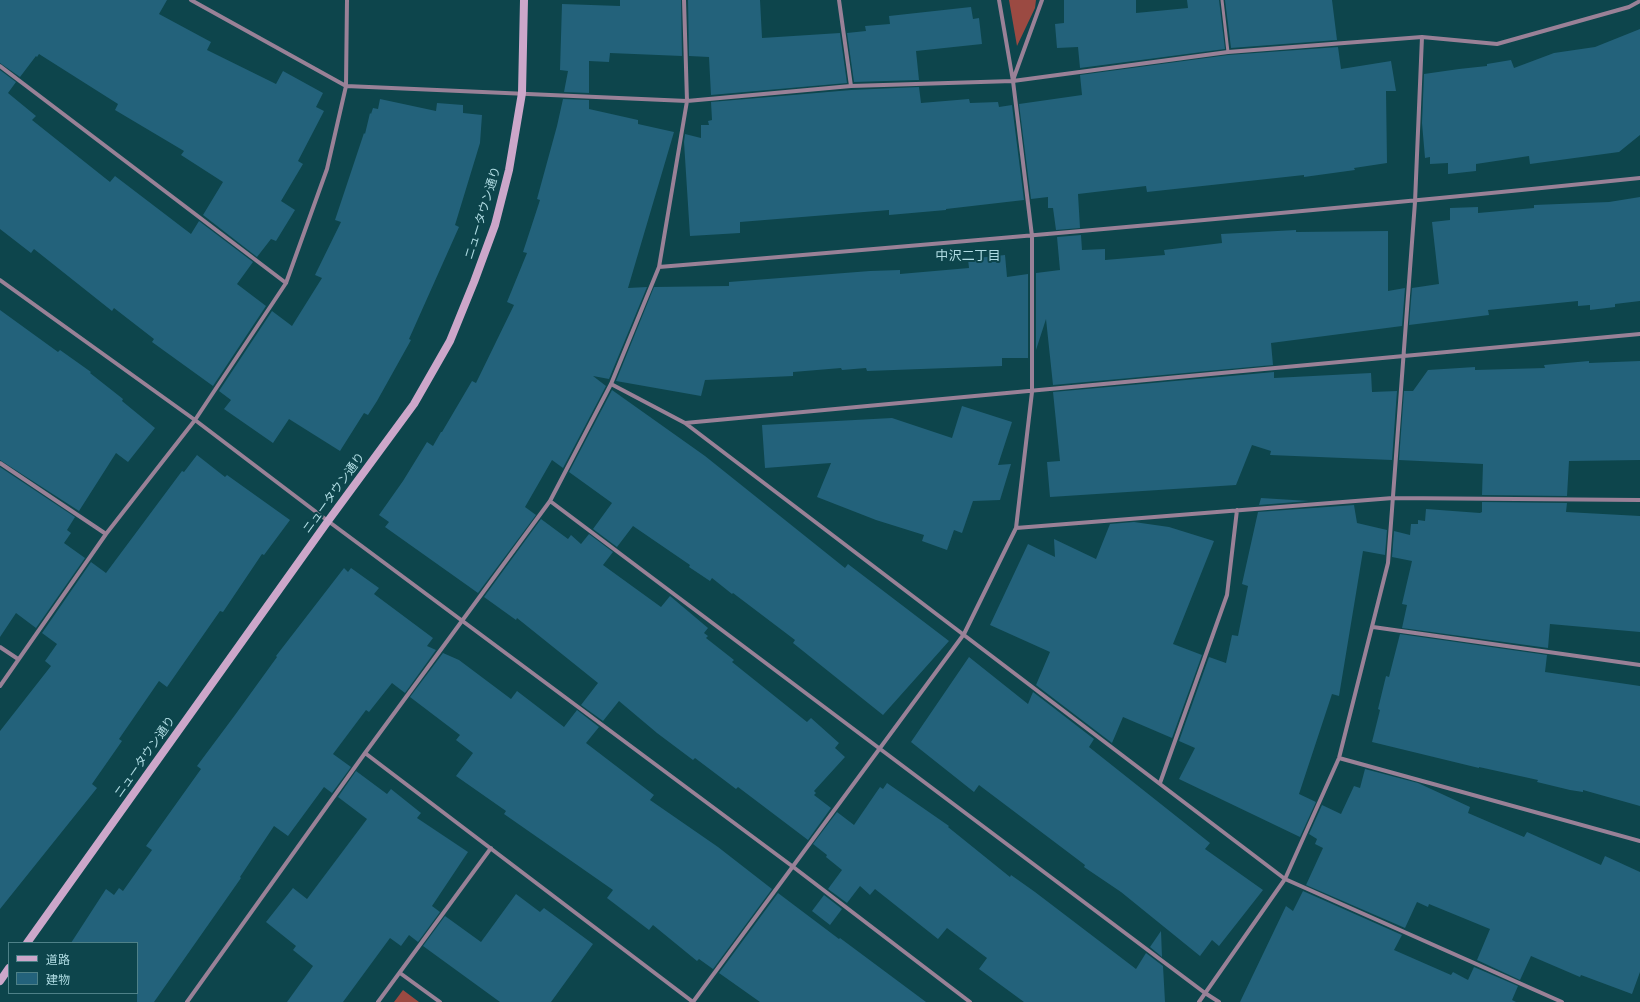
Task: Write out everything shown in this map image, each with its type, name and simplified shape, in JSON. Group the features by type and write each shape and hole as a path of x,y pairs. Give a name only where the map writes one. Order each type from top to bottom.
{"street":[{"path":"192,0 346,86 687,101 851,86 1013,81 1228,52 1422,37 1497,44 1629,7 1640,1"},
{"path":"0,686 106,534 195,420 286,283 327,169 346,86 346,0"},
{"name":"ニュータウン通り","path":"28,942 328,521 414,404 450,341 474,282 495,224 509,170 522,93 524,0"},
{"path":"187,1002 365,753 550,501 611,384 659,267 687,101 684,0"},
{"path":"839,0 851,86"},
{"path":"365,753 693,1002 964,634 1016,528 1032,392 1032,236 1013,81 999,0"},
{"path":"1013,81 1042,0"},
{"path":"1199,1002 1285,879 1339,758 1388,563 1415,202 1422,37"},
{"path":"0,66 286,283"},
{"path":"659,267 1415,202 1640,178"},
{"path":"0,280 195,420 462,622 792,866 970,1002"},
{"path":"685,423 1032,392 1640,334"},
{"path":"611,384 685,423 1285,879 1562,1002"},
{"path":"0,463 106,534"},
{"path":"1016,528 1393,498 1640,500"},
{"path":"550,501 1219,1002"},
{"path":"1160,783 1227,595 1237,510"},
{"path":"1373,627 1640,665"},
{"path":"0,647 18,660"},
{"path":"1339,758 1640,841"},
{"path":"378,1002 491,848"},
{"path":"0,981 8,969"},
{"path":"400,973 440,1002"}],"lane":[{"path":"1222,0 1228,52"}],"shaded area":[{"path":"1009,0 1036,0 1035,8 1017,46"},
{"path":"403,990 419,1002 394,1002"}],"building":[{"path":"0,0 167,0 159,14 211,42 207,50 276,84 283,71 323,93 316,107 324,111 298,161 303,164 281,201 295,210 276,241 271,239 257,257 203,215 223,182 181,155 184,151 115,110 118,104 39,54 20,77 0,63"},
{"path":"620,0 681,0 682,56 610,53 609,62 589,61 589,93 564,92 568,71 560,70 562,4 620,6"},
{"path":"688,0 760,0 762,38 840,33 847,83 711,95 709,57 689,56"},
{"path":"1064,0 1136,0 1136,13 1188,8 1187,0 1219,0 1225,49 1080,68 1078,47 1057,48 1055,24 1064,23"},
{"path":"1225,0 1332,0 1337,40 1231,48"},
{"path":"971,7 973,19 979,18 982,44 916,51 919,80 854,82 847,33 866,31 865,26 890,24 889,16"},
{"path":"1640,29 1640,135 1619,152 1530,164 1529,156 1476,164 1476,171 1448,174 1448,163 1430,164 1430,157 1425,158 1422,123 1424,74 1487,66 1487,64 1511,60 1514,68 1554,53 1595,47"},
{"path":"1338,47 1341,69 1391,61 1396,91 1386,91 1387,163 1354,168 1355,170 1304,177 1304,175 1147,192 1146,186 1078,194 1080,228 1056,230 1053,208 1048,208 1048,197 1031,199 1019,104 1082,95 1080,75 1228,55"},
{"path":"0,70 16,82 8,93 36,116 32,120 110,182 115,176 191,234 199,221 253,262 237,284 266,306 213,386 152,342 154,339 114,308 112,311 34,249 31,253 0,229"},
{"path":"919,87 921,103 969,99 970,103 998,102 999,107 1012,105 1024,200 946,210 889,215 889,210 740,222 740,233 690,236 684,142 685,134 701,138 701,125 709,125 708,121 712,120 711,102 851,90"},
{"path":"380,99 436,111 437,103 463,105 463,113 482,115 480,143 455,225 459,227 409,339 411,340 377,401 368,415 364,413 340,451 289,419 273,443 224,409 231,400 219,391 272,311 292,326 322,278 315,275 341,222 335,220 364,133 365,134 370,113 371,114 373,108 378,109"},
{"path":"563,99 589,100 589,109 638,120 638,124 674,132 628,288 647,287 609,379 593,376 606,386 563,468 552,460 525,507 536,515 478,593 385,527 389,522 379,515 403,481 427,442 433,446 472,381 476,383 514,305 507,302 527,253 523,252 540,200 537,199"},
{"path":"1640,197 1640,301 1615,304 1615,307 1590,310 1590,305 1578,306 1578,301 1488,310 1489,315 1409,325 1412,288 1439,284 1432,222 1450,220 1450,208 1478,207 1478,213 1534,208 1534,205 1609,202"},
{"path":"1296,230 1296,232 1388,231 1388,291 1405,288 1402,326 1271,343 1273,365 1053,385 1046,319 1036,350 1036,273 1060,270 1057,237 1081,235 1082,250 1105,249 1105,260 1165,255 1164,250 1222,243 1221,234"},
{"path":"1005,255 1007,277 1028,274 1028,358 1002,358 1002,366 867,371 866,368 842,370 841,368 793,372 793,376 705,380 701,396 616,381 654,287 729,286 729,282 870,271 900,270 900,274 969,268 968,259"},
{"path":"0,310 58,352 60,350 91,372 90,373 123,399 122,401 155,428 128,462 116,453 79,511 0,460"},
{"path":"1589,361 1589,363 1640,361 1640,460 1569,461 1567,496 1482,495 1483,464 1399,460 1404,391 1413,391 1428,370 1475,367 1475,370 1545,368 1544,365"},
{"path":"1274,372 1274,378 1371,373 1372,392 1397,391 1392,460 1270,455 1271,451 1252,445 1236,485 1050,497 1047,462 1060,461 1053,392"},
{"path":"612,390 705,456 845,568 848,564 949,641 883,715 793,643 795,640 733,593 732,594 712,578 710,581 689,567 690,565 633,526 617,547 593,529 612,503 569,472"},
{"path":"962,406 1012,422 998,465 1011,464 1000,500 973,501 962,533 954,530 947,550 922,541 924,535 876,520 817,497 831,463 765,468 762,425 892,418 952,438"},
{"path":"197,455 225,477 227,475 290,520 264,555 262,554 223,612 220,611 167,687 159,681 119,739 122,741 92,784 97,788 0,909 0,731 51,666 45,661 57,644 42,633 91,562 106,573 182,471 184,472"},
{"path":"0,467 75,517 67,530 71,533 64,543 85,558 36,628 16,613 0,637"},
{"path":"1261,498 1309,501 1259,505"},
{"path":"1482,502 1567,503 1566,512 1640,516 1640,632 1550,624 1548,648 1402,628 1407,605 1402,604 1412,561 1392,557 1394,531 1410,535 1411,524 1418,524 1418,520 1425,521 1426,509 1480,513 1482,512"},
{"path":"1354,505 1357,523 1387,530 1385,555 1363,551 1339,696 1332,694 1299,794 1316,802 1300,837 1179,779 1195,748 1179,741 1209,657 1226,663 1232,635 1238,636 1248,586 1242,584 1258,512"},
{"path":"541,519 568,539 571,535 581,544 589,534 613,552 603,565 661,607 670,596 708,628 704,633 708,636 706,638 734,660 732,662 807,722 811,718 839,743 835,748 845,757 814,791 816,793 814,795 831,808 808,840 738,787 736,789 695,758 693,760 657,733 619,701 603,721 581,705 598,683 517,618 516,620 484,597"},
{"path":"1134,522 1169,527 1214,541 1173,644 1202,655 1172,738 1123,717 1112,743 1036,685 1050,652 990,625 1028,544 1055,557 1054,539 1096,559 1110,524"},
{"path":"344,568 348,572 351,568 379,588 374,594 433,638 427,646 436,650 405,693 392,683 369,712 366,710 333,754 351,767 332,793 324,787 288,836 274,826 240,877 241,878 154,1002 137,1002 138,942 72,942 106,889 114,895 119,888 123,891 152,850 146,846 201,769 197,766 277,657 276,656"},
{"path":"1400,634 1547,655 1545,672 1640,686 1640,806 1583,790 1583,792 1570,790 1537,782 1538,780 1479,768 1372,742 1386,676 1389,677"},
{"path":"443,653 459,660 511,699 517,691 564,727 577,710 599,727 586,743 654,795 650,800 718,847 772,889 713,969 699,959 697,961 653,925 649,930 607,898 613,890 504,814 506,811 456,776 473,753 456,740 460,735 410,697"},
{"path":"969,657 1028,704 1033,692 1094,739 1089,747 1210,843 1205,849 1263,890 1219,946 1212,940 1200,956 1121,892 1084,867 1085,865 979,785 974,792 911,742"},
{"path":"1365,769 1418,783 1470,807 1468,813 1524,837 1527,832 1601,865 1605,856 1640,872 1640,972 1632,994 1581,975 1580,977 1531,956 1520,980 1477,960 1490,929 1429,904 1428,907 1417,902 1405,928 1306,885 1323,848 1315,844 1317,839 1309,834 1322,805 1341,814 1354,786 1360,788"},
{"path":"356,771 387,794 391,789 421,813 417,818 468,852 432,906 440,912 418,942 409,935 401,946 390,938 343,1002 287,1002 313,966 293,950 296,946 266,922 293,888 307,899 367,819 338,797"},
{"path":"887,783 949,826 948,827 1010,877 1011,875 1035,892 1136,969 1146,953 1163,966 1165,1002 1024,1002 979,969 987,958 947,928 938,939 875,889 870,895 860,886 847,903 828,889 842,870 813,844 837,812 854,825 880,787 883,789"},
{"path":"1303,891 1402,935 1394,950 1451,975 1453,972 1468,980 1474,967 1518,986 1512,1000 1516,1002 1240,1002 1286,906 1293,911"},
{"path":"778,893 926,1002 760,1002 719,973"},
{"path":"516,894 540,912 544,908 593,944 551,1002 500,1002 423,946 445,916 481,942"},
{"path":"824,895 842,909 830,925 812,911"},
{"path":"1161,931 1162,957 1150,947"}],"district":[{"name":"中沢二丁目","path":"968,256"}]}
